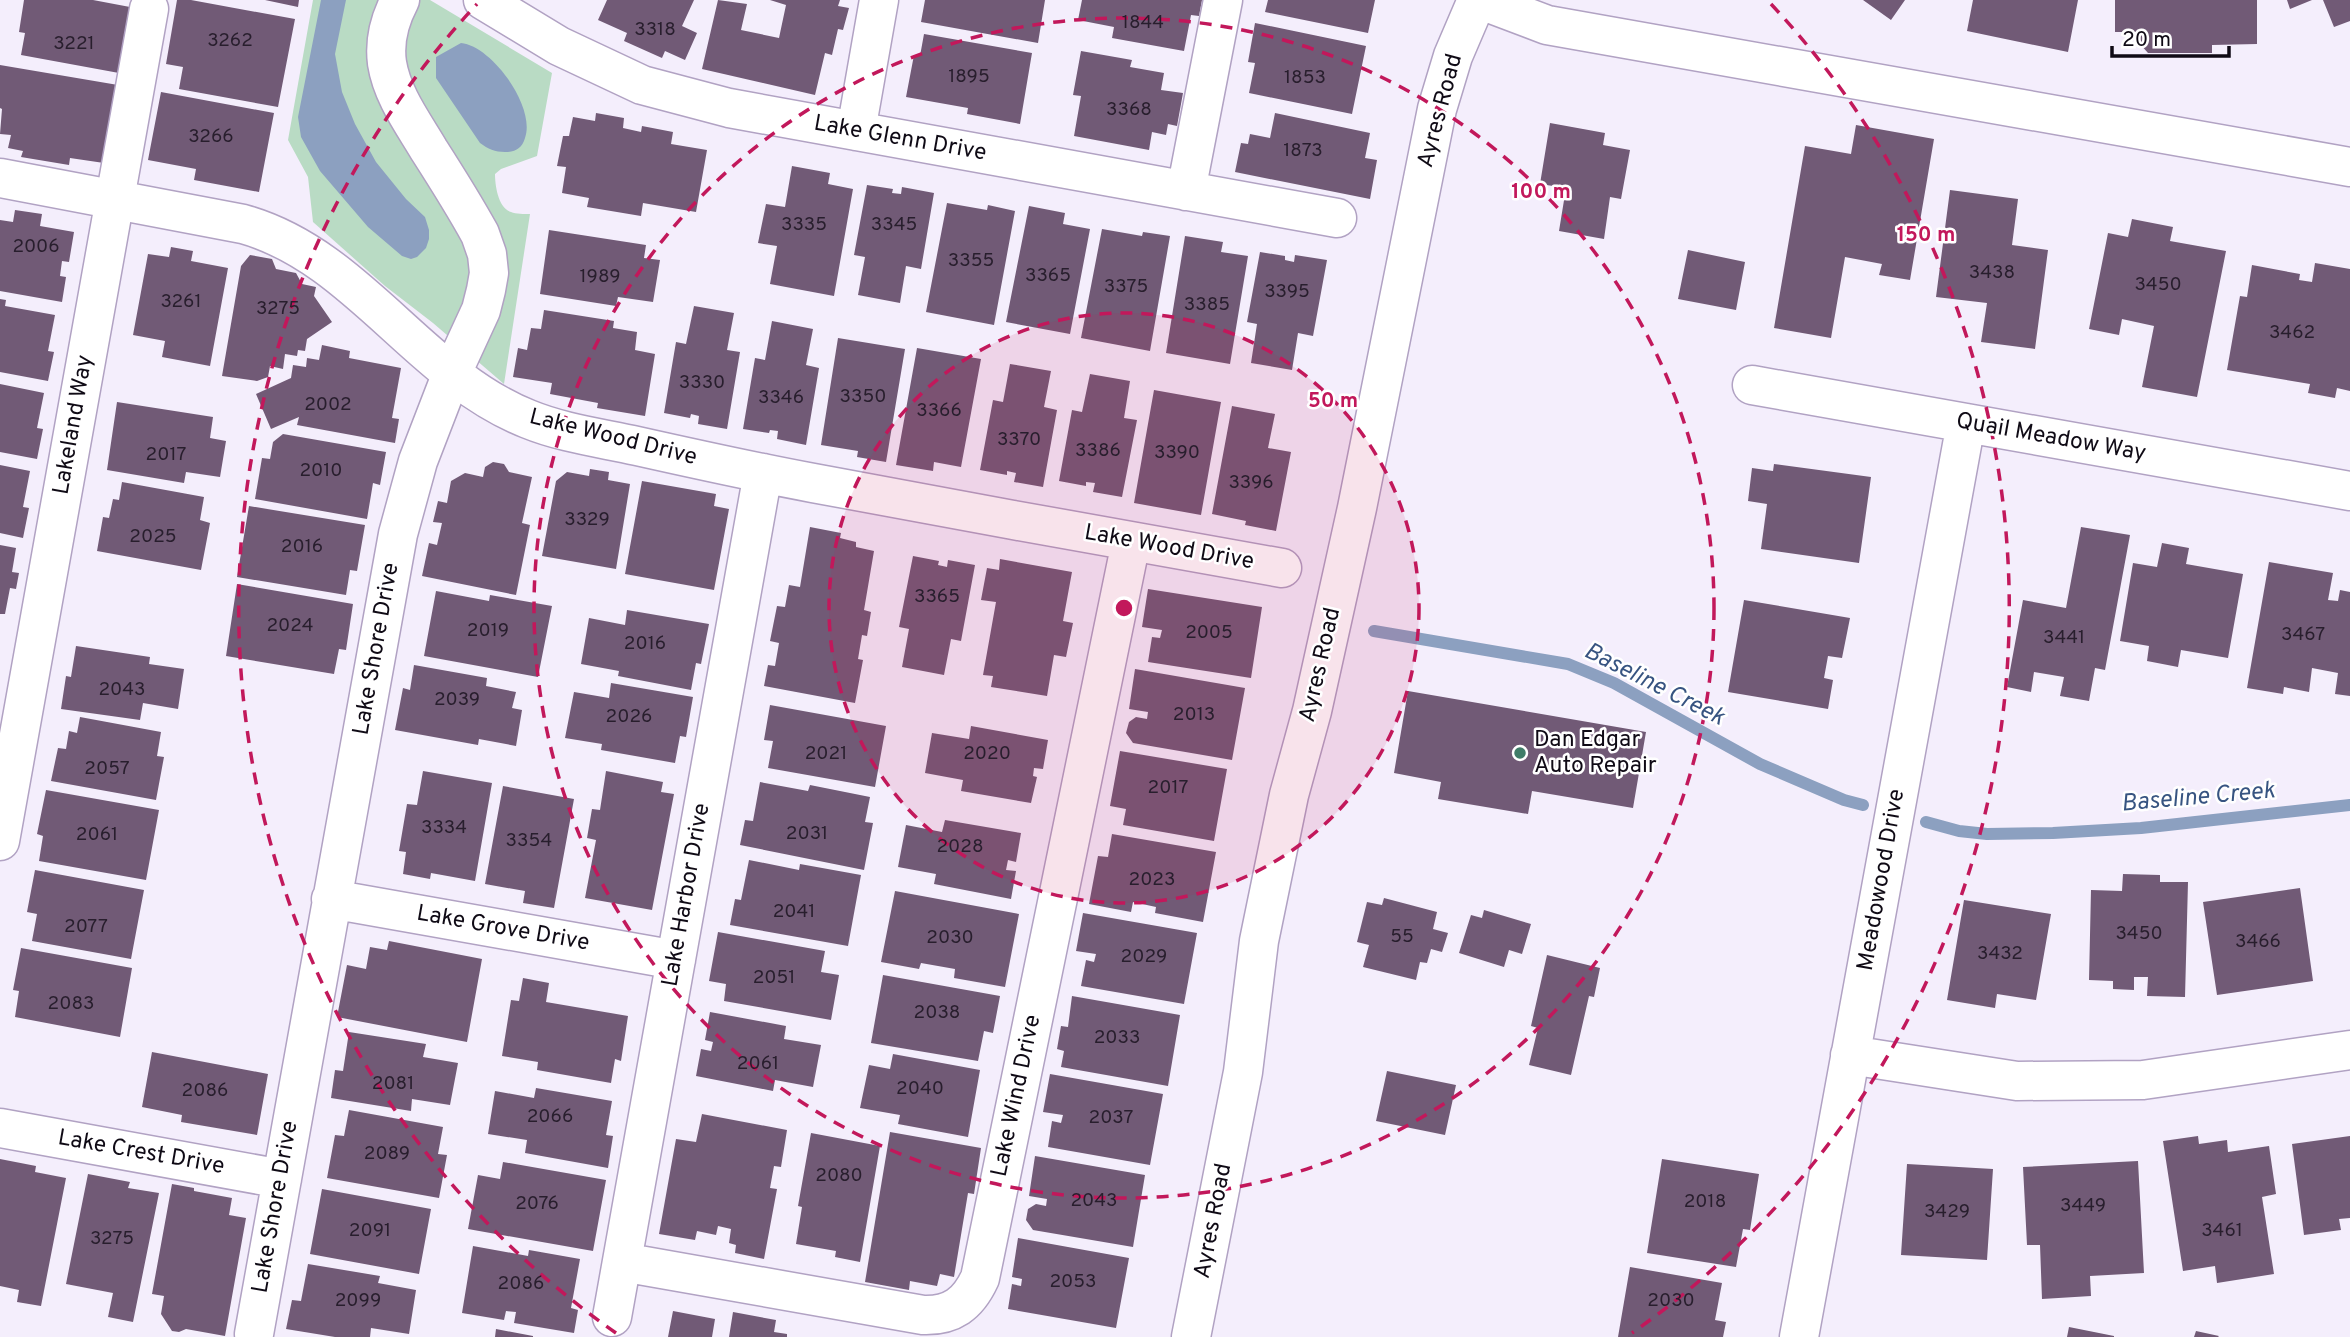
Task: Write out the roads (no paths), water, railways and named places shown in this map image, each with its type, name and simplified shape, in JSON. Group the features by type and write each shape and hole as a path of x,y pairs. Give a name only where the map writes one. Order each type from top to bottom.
{"street":[{"name":"Lake Shore Drive","path":"254,1334 398,534 418,461 452,373 481,310 489,273 487,254 480,234 412,122 390,76 387,39 391,17 400,0"},
{"name":"Lake Glenn Drive","path":"483,0 559,46 642,85 729,108 1337,218"},
{"path":"856,131 879,0"},
{"path":"1186,191 1223,0"},
{"path":"1479,0 1547,25 2350,167"},
{"name":"Ayres Road","path":"1191,1337 1243,1072 1259,941 1289,795 1312,711 1357,508 1437,109 1453,56 1479,0"},
{"name":"Lakeland Way","path":"0,841 149,9"},
{"name":"Lake Wood Drive","path":"0,178 266,230 291,243 342,279 452,373 490,399 527,419 576,433 763,473 1282,568"},
{"name":"Quail Meadow Way","path":"1752,385 2350,491"},
{"name":"Meadowood Drive","path":"1799,1337 1966,423"},
{"name":"Lake Harbor Drive","path":"612,1317 763,473"},
{"name":"Lake Wind Drive","path":"622,1262 923,1315 937,1316 950,1312 963,1305 974,1292 980,1278 1130,542"},
{"name":"Lake Grove Drive","path":"331,899 676,960"},
{"path":"1850,1055 2017,1081 2045,1081 2143,1080 2350,1050"},
{"name":"Lake Crest Drive","path":"0,1128 282,1179"}],"water":[{"path":"321,0 346,0 335,54 342,92 355,124 376,162 406,199 425,217 429,239 426,248 417,257 411,259 402,256 368,227 320,171 301,137 298,117"},
{"path":"461,43 486,55 498,66 518,95 527,125 524,141 515,150 498,151 480,143 436,78 436,57"}],"waterway":[{"name":"Baseline Creek","path":"1374,631 1568,664 1614,683 1760,764 1844,800 1863,805"},
{"name":"Baseline Creek","path":"1926,822 1959,831 1987,834 2053,833 2141,828 2350,805"}],"place":[{"name":"Dan Edgar Auto Repair","path":"1520,753"}]}
